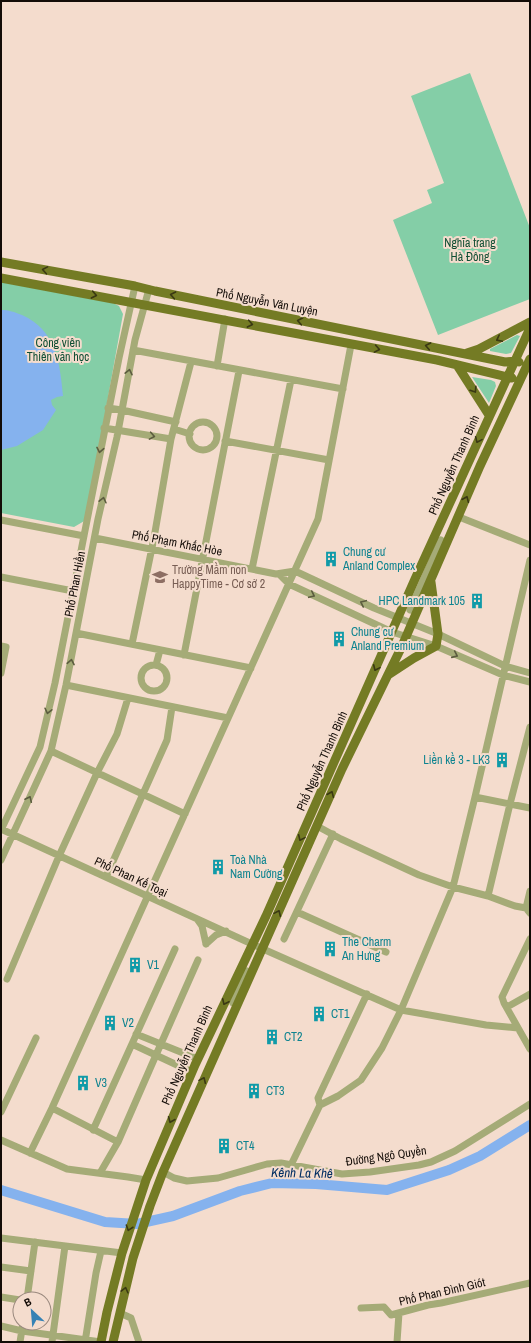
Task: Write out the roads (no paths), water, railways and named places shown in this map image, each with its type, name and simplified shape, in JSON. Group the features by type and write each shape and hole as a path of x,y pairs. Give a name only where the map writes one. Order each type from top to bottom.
{"main road":[{"name":"Phố Nguyễn Văn Luyện","path":"1,262 135,286 162,293 505,362 529,362"},
{"name":"Phố Nguyễn Văn Luyện","path":"1,278 225,319 457,365 520,381"},
{"path":"466,353 479,349 530,322"},
{"name":"Phố Nguyễn Thanh Bình","path":"122,1253 146,1180 192,1072 269,909 352,720 530,328"},
{"name":"Phố Nguyễn Thanh Bình","path":"120,1313 150,1206 201,1083 263,949 342,769 406,636 480,466 529,362"},
{"path":"457,365 490,415"},
{"path":"387,676 414,658 436,646 438,634 431,580"},
{"path":"101,1342 122,1253"},
{"path":"114,1342 120,1313"}],"street":[{"name":"Phố Phan Hiền","path":"1,829 40,747 55,683 108,408 135,286"},
{"name":"Phố Phan Hiền","path":"1,860 50,751 66,685 133,350 149,289"},
{"path":"216,366 225,319"},
{"path":"30,1153 52,1108 290,584 318,519 351,345"},
{"path":"133,350 239,371 343,389"},
{"path":"132,644 152,549 171,439 191,362"},
{"path":"184,655 239,371"},
{"path":"252,569 291,380"},
{"path":"108,408 122,410 175,425 190,434"},
{"path":"104,428 171,439"},
{"path":"225,441 329,460"},
{"path":"459,517 530,546"},
{"path":"1,520 84,536"},
{"name":"Phố Phạm Khắc Hòe","path":"84,536 86,532 89,531 93,532 95,538 252,569 279,574 295,571"},
{"path":"410,610 441,540"},
{"path":"291,1165 320,1105 354,1085 363,1077 384,1044 401,1010 453,887 530,560"},
{"path":"295,571 398,619 438,634 505,666 530,672"},
{"path":"279,574 290,584 392,632 436,646 503,675 530,682"},
{"path":"1,577 73,591"},
{"path":"76,633 251,668"},
{"path":"1,646 6,646 1,673"},
{"path":"156,665 160,650"},
{"path":"152,665 160,666 166,672 167,680 163,687 156,691 151,690 148,690 142,684 141,676 144,669 152,665"},
{"path":"66,685 228,718"},
{"path":"150,702 151,690"},
{"path":"7,979 59,856 97,773 117,734 128,698"},
{"path":"106,877 167,740 172,707"},
{"path":"488,896 530,728"},
{"path":"50,751 185,814"},
{"path":"475,797 530,808"},
{"path":"317,826 419,875 528,910 530,892"},
{"name":"Phố Phan Kế Toại","path":"1,829 253,943 263,949 401,1010 486,1025 518,1028"},
{"path":"284,939 333,834"},
{"path":"297,912 386,952"},
{"path":"198,919 202,926 206,944 216,935 226,931"},
{"path":"530,939 502,997 530,1050"},
{"path":"93,1130 174,949"},
{"path":"100,1173 118,1142 198,960"},
{"path":"233,1003 247,971"},
{"path":"320,1105 318,1098 367,994"},
{"path":"507,1007 530,994"},
{"path":"136,1034 198,1059"},
{"path":"1,1112 36,1038"},
{"path":"132,1044 192,1072"},
{"name":"Đường Ngô Quyền","path":"163,1172 174,1178 187,1181 200,1181 218,1178 267,1164 281,1163 342,1174 370,1172 419,1165 431,1162 455,1151 530,1104"},
{"path":"52,1108 118,1142"},
{"path":"1,1140 67,1169 146,1180"},
{"path":"1,1238 122,1253"},
{"path":"28,1291 35,1242"},
{"path":"53,1338 65,1246"},
{"path":"85,1340 101,1251"},
{"path":"1,1267 31,1271"},
{"name":"Phố Phan Đình Giót","path":"361,1308 384,1306 391,1315 428,1305 530,1283"},
{"path":"1,1297 12,1299"},
{"path":"120,1313 131,1318 139,1342"},
{"path":"397,1342 399,1313"},
{"path":"1,1326 12,1329"},
{"path":"20,1342 22,1331 53,1338 101,1342"}],"water":[{"path":"1,310 22,315 33,321 42,329 49,339 58,360 63,396 51,400 52,405 56,410 43,430 17,446 1,450"}],"waterway":[{"name":"Kênh La Khê","path":"1,1190 105,1222 137,1224 173,1216 240,1191 272,1183 316,1184 387,1190 449,1170 480,1156 530,1125"}],"place":[{"name":"Chung cư Anland Complex","path":"331,559"},
{"name":"Trường Mầm non HappyTime - Cơ sở 2","path":"160,577"},
{"name":"HPC Landmark 105","path":"477,601"},
{"name":"Chung cư Anland Premium","path":"339,639"},
{"name":"Liền kề 3 - LK3","path":"502,760"},
{"name":"Toà Nhà Nam Cường","path":"218,867"},
{"name":"The Charm An Hưng","path":"330,949"},
{"name":"V1","path":"135,965"},
{"name":"CT1","path":"319,1014"},
{"name":"V2","path":"110,1023"},
{"name":"CT2","path":"272,1037"},
{"name":"V3","path":"83,1083"},
{"name":"CT3","path":"254,1091"},
{"name":"CT4","path":"224,1146"}],"park label":[{"name":"Nghĩa trang Hà Đông","path":"470,250"},
{"name":"Công viên Thiên văn học","path":"58,350"}]}
